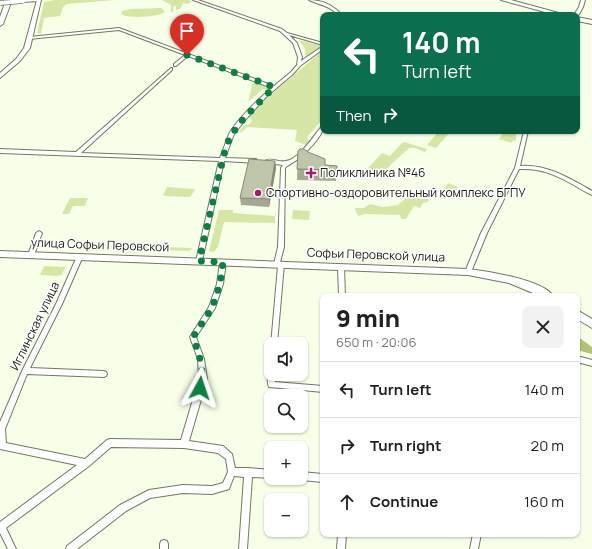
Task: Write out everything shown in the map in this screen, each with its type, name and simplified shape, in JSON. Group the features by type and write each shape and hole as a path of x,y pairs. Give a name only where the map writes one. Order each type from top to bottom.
{"main road":[{"path":"0,24 9,0"},
{"path":"504,0 550,12"},
{"path":"580,20 592,22"},
{"name":"улица Софьи Перовской","path":"0,254 199,261"},
{"name":"Софьи Перовской улица","path":"199,261 468,272 497,275 533,291"},
{"path":"580,316 592,324"}],"street":[{"path":"0,1 38,0 27,48 18,60 0,76"},
{"path":"195,0 271,26 288,34 320,43"},
{"path":"311,0 325,3 334,7 338,12"},
{"path":"578,12 583,4 583,0"},
{"path":"29,38 119,29 274,87"},
{"path":"288,34 296,44 300,53 299,66"},
{"path":"199,261 222,160 232,134 244,118 274,87 320,49"},
{"path":"175,65 187,55"},
{"path":"77,154 171,69"},
{"path":"274,337 281,246 284,168 287,163 299,156 320,132"},
{"path":"468,272 484,233 517,168 525,134"},
{"path":"0,151 287,163"},
{"path":"517,168 529,166 547,169 592,193"},
{"path":"30,254 39,234"},
{"name":"Иглинская улица","path":"0,429 25,371 59,304 80,256"},
{"path":"184,444 203,379 201,359 193,337 212,308 220,284 223,262"},
{"path":"341,267 342,293"},
{"path":"580,360 592,363"},
{"path":"25,371 104,374"},
{"path":"271,381 271,385 320,389"},
{"path":"0,429 3,446 86,463"},
{"path":"12,549 0,526 86,463 110,443 184,444 220,449 229,457 232,472 226,486 212,490 183,489 149,494 123,508 70,549"},
{"path":"232,472 264,473"},
{"path":"243,549 248,472"},
{"path":"308,477 320,478"},
{"path":"341,549 342,537"},
{"path":"474,549 476,537"}],"green space":[{"path":"55,0 115,0 67,4 63,7 60,16 44,18 41,34 37,33 44,2"},
{"path":"162,0 192,1 188,4 183,3 180,9 176,10 176,6 173,7 173,12 171,12 171,5"},
{"path":"162,8 165,12 162,14 143,17 124,16 121,14 122,11 130,9"},
{"path":"299,40 319,45 320,47 306,58 305,49"},
{"path":"320,53 320,122 307,137 309,142 306,145 295,141 297,130 247,127 242,132 239,132 244,125 250,124 252,120 249,117 267,98"},
{"path":"253,82 269,88 266,90 263,89 248,102"},
{"path":"436,134 448,134 436,148 427,145"},
{"path":"502,134 516,134 516,141 513,140 512,143 499,139"},
{"path":"404,142 427,149 425,152 410,148 382,174 372,172 368,168 382,153 390,156"},
{"path":"448,183 458,187 450,199 440,196"},
{"path":"167,187 195,190 190,197 165,196 163,195"},
{"path":"407,197 427,198 429,200 428,202 423,203 420,208 414,206 406,219 401,219 400,215 365,214 359,216 356,212 355,208 364,208 370,204 382,207 398,205"},
{"path":"70,198 88,198 85,206 73,206 69,214 62,214"},
{"path":"219,210 233,210 233,213 275,216 275,223 224,222 218,247 213,252 209,251"},
{"path":"293,210 310,211 309,220 292,219"},
{"path":"112,245 193,248 189,251 111,248"},
{"path":"44,266 65,267 62,275 40,275"},
{"path":"580,338 592,347 592,354 580,351"}],"building":[{"path":"300,149 304,149 325,159 325,165 337,166 337,170 297,169 298,151"},
{"name":"Спортивно-оздоровительный комплекс БГПУ","path":"249,159 275,161 269,199 240,198"}],"place":[{"name":"Поликлиника №46","path":"311,173"},
{"name":"Спортивно-оздоровительный комплекс БГПУ","path":"258,193"}],"route":[{"path":"187,55 274,87 244,118 232,134 226,146 222,160 213,206 199,261 223,262 220,284 212,308 193,337 201,359 203,379 200,388"}]}
